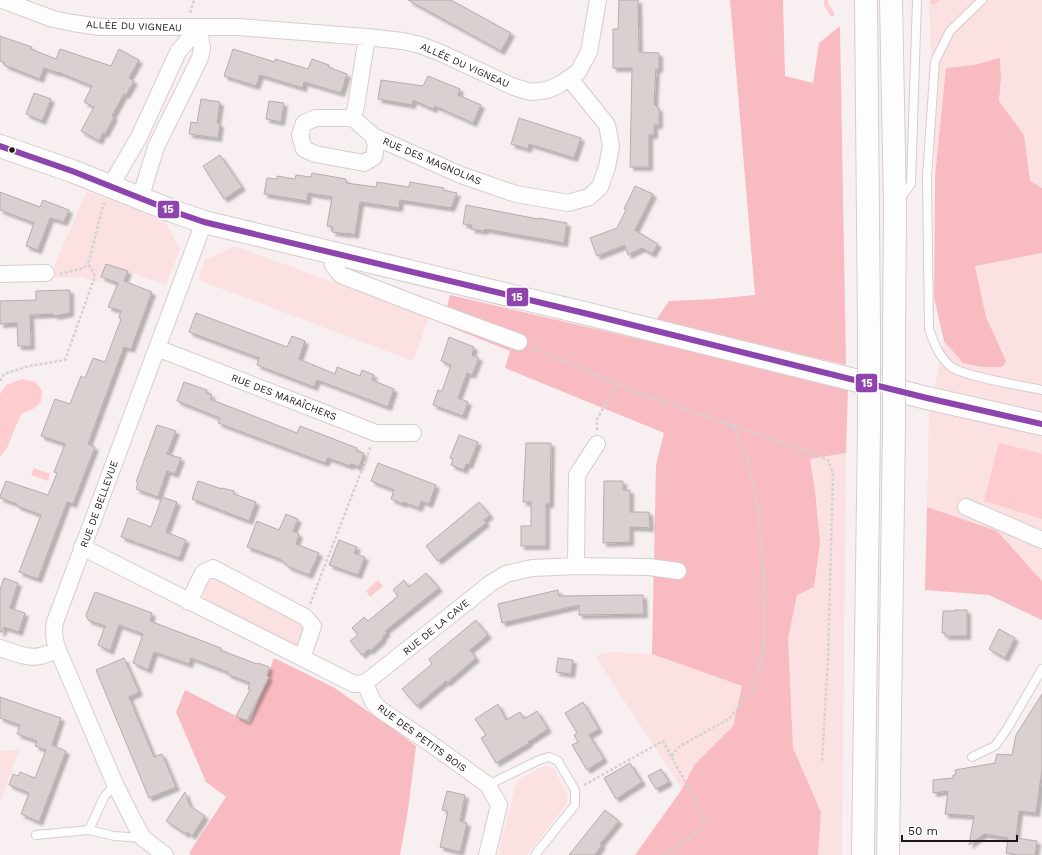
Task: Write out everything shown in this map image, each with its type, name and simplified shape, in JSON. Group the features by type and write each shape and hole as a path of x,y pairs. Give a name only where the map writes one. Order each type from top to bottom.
{"main road":[{"path":"863,855 869,427 866,0"},
{"path":"888,855 894,428 895,205 891,0"},
{"path":"0,146 204,222 588,314 906,393 1042,424"}],"street":[{"name":"ALLÉE DU VIGNEAU","path":"2,0 54,19 73,24 100,27 246,28 403,41 420,45 441,53 514,87 531,92 547,90 559,85 570,79 578,72 589,52 598,0"},
{"name":"ALLÉE DU VIGNEAU","path":"108,185 126,160 139,137 178,52 199,27"},
{"path":"140,199 156,147 200,58 202,48 199,27"},
{"path":"353,118 367,37"},
{"name":"RUE DES MAGNOLIAS","path":"373,136 376,145 374,157 364,163 314,154 304,149 300,135 304,123 316,118 353,118 373,136 461,175 516,194 568,203 589,197 600,187 607,167 611,146 607,125 570,79"},
{"path":"126,160 149,170"},
{"name":"RUE DE BELLEVUE","path":"165,855 143,838 134,822 58,650 54,637 55,622 82,547 204,222"},
{"path":"334,253 331,260 333,266 341,275 519,342"},
{"path":"0,274 46,273"},
{"name":"RUE DES MARAÎCHERS","path":"156,348 376,433 413,433"},
{"path":"576,566 577,475 597,444"},
{"path":"966,507 1042,540"},
{"path":"82,547 354,684 365,683"},
{"name":"RUE DE LA CAVE","path":"365,683 490,583 506,574 532,568 576,566 649,567 678,571"},
{"path":"189,602 203,573 213,568 305,617 313,626 302,658"},
{"path":"0,648 33,657 58,650"},
{"name":"RUE DES PETITS BOIS","path":"365,683 373,702 382,710 488,785 498,805 487,855"}],"lane":[{"path":"895,205 911,184 917,0"},
{"path":"982,0 950,31 935,61 927,177 929,329 935,347 951,367 970,374 1042,390"},
{"path":"972,757 995,746 1007,729 1042,669"},
{"path":"488,785 538,760 548,757 558,761 575,790 575,804 535,855"},
{"path":"89,830 104,797 116,784"},
{"path":"36,835 89,830 114,836 143,838"}],"path":[{"path":"46,273 61,274 83,268 88,264 108,185"},
{"path":"0,381 4,374 29,366 65,360 95,276 88,264"},
{"path":"519,342 633,391 812,453 828,460 833,473 828,658 822,761"},
{"path":"597,444 597,419 617,384"},
{"path":"671,756 682,745 729,719 754,688 763,653 765,591 758,506 746,454 732,425"},
{"path":"305,617 376,433"},
{"path":"575,790 663,741 704,816 704,826 691,837 662,855"}],"shaded area":[{"path":"730,0 783,0 785,76 813,83 819,43 840,26 846,365 656,320 669,301 755,295"},
{"path":"929,0 1042,0 1042,188 1030,181 1024,135 999,101 1001,79 1000,58 974,65 946,68 935,176"},
{"path":"1000,58 1001,79 999,101 1024,135 1030,181 1042,188 1042,253 975,266 986,317 1006,361 1002,367 983,367 963,363 944,341 934,298 935,176 946,68 974,65"},
{"path":"87,191 165,221 180,249 166,285 106,264 99,283 81,277 53,278 53,268"},
{"path":"235,246 429,317 413,361 198,280 205,260"},
{"path":"1042,253 1042,581 997,531 927,507 929,413 944,341 963,363 1006,361 986,317 975,266"},
{"path":"450,295 848,388 846,453 810,459 820,542 814,587 797,595 788,639 793,748 821,812 818,855 635,855 682,789 694,765 733,726 742,686 652,654 656,465 664,433 505,368 510,351 443,324"},
{"path":"22,379 36,382 42,391 41,402 33,409 21,414 7,448 0,457 0,394 6,385"},
{"path":"999,443 1042,454 1042,519 984,501"},
{"path":"846,453 842,855 818,855 821,812 793,748 788,639 815,491 810,459"},
{"path":"34,468 50,474 48,481 31,475"},
{"path":"927,507 997,531 1042,581 1042,620 989,595 925,590"},
{"path":"215,578 301,622 303,630 298,644 292,646 205,601 203,595 209,580"},
{"path":"378,580 383,586 370,597 366,591"},
{"path":"610,652 652,654 742,686 733,726 694,765 682,789 595,656"},
{"path":"274,658 333,687 416,746 408,810 400,855 191,855 189,853 226,797 206,782 176,712 185,690 250,723"},
{"path":"19,750 0,803 0,751"},
{"path":"543,766 553,768 566,790 568,800 564,808 527,855 498,855 516,785 521,778"}],"building":[{"path":"408,0 451,0 511,33 501,51"},
{"path":"619,0 638,0 639,52 659,53 659,69 656,69 654,104 659,109 659,125 654,125 654,135 649,135 649,167 630,167 632,68 613,68 613,29 618,29"},
{"path":"0,36 32,47 31,49 56,59 60,49 111,66 119,49 139,60 129,78 134,81 126,95 124,94 112,116 114,117 105,134 103,133 99,141 81,131 94,107 84,102 92,86 44,68 40,79 4,65 5,63 0,61"},
{"path":"233,49 275,62 275,59 308,69 312,59 347,74 341,93 304,82 303,88 260,75 256,86 224,76"},
{"path":"428,76 460,89 458,95 481,105 473,123 435,106 433,109 413,100 412,105 378,99 381,80 423,86"},
{"path":"34,93 51,99 42,121 26,114"},
{"path":"201,99 220,102 217,123 220,124 218,138 189,134 191,122 197,123"},
{"path":"269,101 284,103 281,122 266,119"},
{"path":"519,118 581,138 574,158 529,144 528,149 511,144"},
{"path":"220,155 242,187 224,199 203,166"},
{"path":"312,173 346,179 346,183 376,187 377,182 409,187 410,182 444,188 443,190 457,193 451,208 400,200 399,208 360,202 355,235 332,232 333,227 327,226 332,197 308,193 307,201 264,194 267,178 277,179 277,176 295,179 296,175 311,177"},
{"path":"635,186 653,194 635,230 658,244 652,254 642,248 628,255 625,245 597,256 590,238 617,228"},
{"path":"0,192 40,207 43,200 69,210 64,222 50,218 38,250 26,246 34,223 0,210"},
{"path":"466,205 567,223 564,243 485,229 484,231 471,229 472,225 463,224"},
{"path":"106,264 128,271 124,281 152,292 131,349 124,347 88,444 95,447 73,504 67,502 38,579 19,572 41,515 17,506 17,504 0,498 0,496 6,481 48,495 57,473 54,472 65,444 41,436 55,399 70,404 81,376 85,378 93,358 105,362 121,319 119,318 121,311 108,307 118,283 101,277"},
{"path":"70,290 70,313 55,316 53,314 30,315 31,346 18,346 17,323 0,324 0,301 36,300 36,291"},
{"path":"196,313 287,347 292,336 305,341 299,359 335,374 337,367 360,376 362,370 374,375 372,380 394,389 388,407 317,380 314,387 257,365 259,358 189,332"},
{"path":"449,337 474,347 472,355 479,358 472,375 467,373 458,398 468,402 463,416 433,405 438,390 442,391 451,365 441,361"},
{"path":"184,382 207,390 206,393 212,395 210,399 297,433 300,426 357,448 356,451 364,453 359,467 351,464 350,466 328,458 325,463 218,423 220,418 177,401"},
{"path":"157,425 176,431 167,454 181,458 175,474 167,471 158,497 136,489 138,483 136,482"},
{"path":"459,435 478,442 469,465 466,464 464,470 451,465 453,459 450,458"},
{"path":"526,443 551,443 550,504 546,504 546,546 521,546 521,526 531,526 531,502 523,502"},
{"path":"378,463 436,485 429,504 421,501 419,508 391,499 394,490 371,481"},
{"path":"198,481 222,489 234,491 234,494 256,502 249,521 192,499"},
{"path":"604,481 623,481 623,490 630,490 630,512 649,512 650,528 630,527 630,542 603,543"},
{"path":"162,497 177,502 166,532 186,540 179,558 121,537 128,518 151,527"},
{"path":"479,502 490,515 484,520 486,523 438,561 426,546"},
{"path":"286,514 298,519 293,531 299,534 296,544 319,553 309,575 289,567 280,559 247,547 257,521 279,530"},
{"path":"339,540 357,547 354,553 365,557 358,575 329,565"},
{"path":"426,573 439,588 385,631 387,633 382,637 383,639 370,651 369,649 362,655 350,641 358,635 352,628 364,617 368,621 398,596 393,590 404,580 409,587"},
{"path":"4,578 18,583 10,608 25,613 19,632 4,627 2,632 0,632 0,590"},
{"path":"558,590 559,596 643,595 644,614 579,615 579,605 502,623 498,604"},
{"path":"95,592 152,613 150,621 221,648 220,650 269,667 267,676 269,677 247,721 236,716 250,690 248,689 250,683 227,674 228,672 191,658 189,664 154,652 148,670 133,663 143,634 119,625 110,651 98,645 105,626 88,620 86,615"},
{"path":"967,610 967,636 945,636 945,633 942,633 943,611"},
{"path":"476,620 488,635 470,650 476,658 417,706 402,689 432,664 429,659"},
{"path":"999,629 1015,638 1005,658 989,649"},
{"path":"124,658 139,692 129,697 154,757 162,754 176,787 149,798 96,670"},
{"path":"558,658 573,660 571,674 556,672"},
{"path":"1042,694 1042,769 1036,813 1019,811 1016,838 1037,841 1035,855 1006,853 1008,838 984,834 969,845 974,816 945,814 948,791 933,793 933,780 953,778 953,775 956,775 955,770 995,763 997,754 1012,755 1016,735"},
{"path":"0,697 61,718 52,745 66,751 39,822 21,814 29,793 9,785 13,774 18,776 20,772 35,778 46,750 35,746 37,741 17,734 20,725 0,718"},
{"path":"583,702 599,729 589,735 604,759 587,770 572,745 578,742 574,735 577,733 565,713"},
{"path":"498,704 506,720 520,712 524,719 537,711 548,729 528,742 529,743 496,763 481,738 486,735 475,719"},
{"path":"630,763 642,782 616,799 604,778"},
{"path":"661,769 669,782 656,789 648,776"},
{"path":"447,791 465,795 460,821 467,823 460,852 440,847 448,811 442,810"},
{"path":"185,792 190,806 205,816 192,836 187,832 186,834 166,821"},
{"path":"605,810 619,821 600,844 602,845 595,855 569,855"}],"waterway":[{"path":"826,0 826,4 832,14"},
{"path":"933,2 937,0"}],"transit line":[{"name":"15","path":"0,146 72,171 204,222 588,314 927,398 1042,424"}]}
